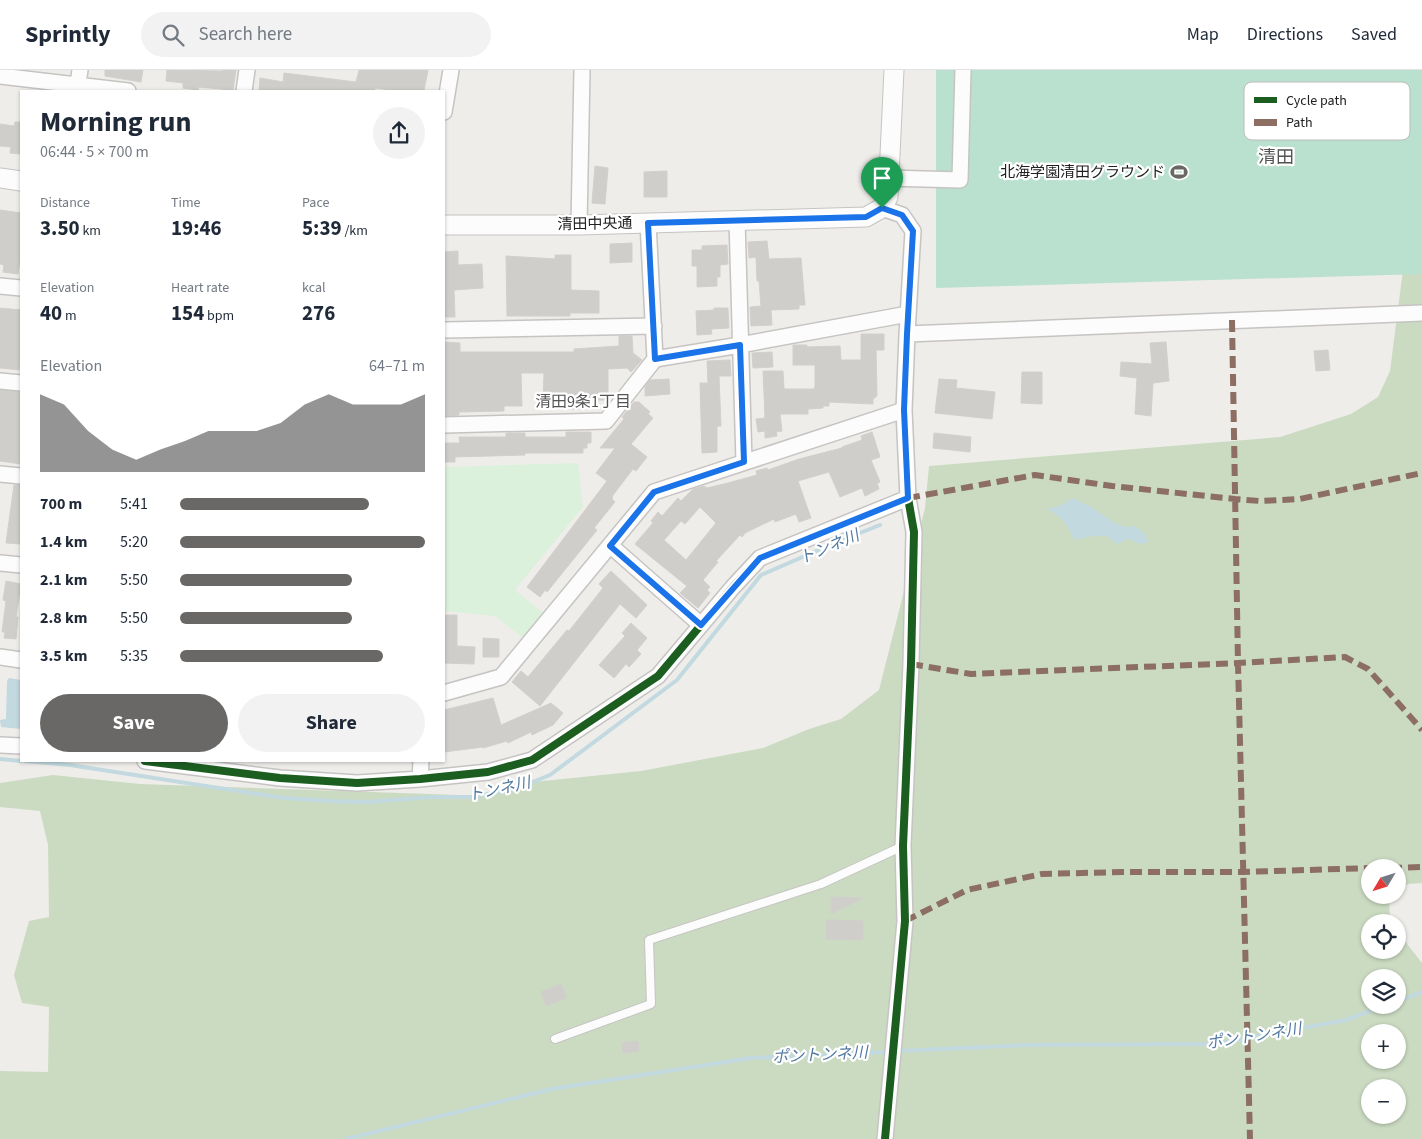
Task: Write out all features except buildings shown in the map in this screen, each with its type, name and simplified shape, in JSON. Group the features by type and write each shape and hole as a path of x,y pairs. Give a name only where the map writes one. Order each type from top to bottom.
{"street":[{"path":"77,88 80,70"},
{"path":"244,90 247,70"},
{"path":"445,106 451,70"},
{"path":"579,224 582,70"},
{"path":"885,1139 905,920 903,846 911,664 913,541 908,498 904,410 913,231 902,215 885,202 889,178 894,70"},
{"path":"889,178 960,180 963,70"},
{"path":"0,76 77,88 111,90"},
{"path":"0,178 20,181"},
{"name":"清田中央通","path":"445,225 648,223 866,217 885,202"},
{"path":"737,220 744,462"},
{"path":"445,424 606,421 655,359 648,223"},
{"path":"0,286 20,288"},
{"path":"907,334 1422,313"},
{"path":"655,359 908,314"},
{"path":"445,330 654,326"},
{"path":"0,381 20,383"},
{"path":"445,693 501,677 654,492 904,410"},
{"path":"0,474 20,476"},
{"path":"168,763 280,778 357,783 488,772 532,760 658,676 760,558 908,498"},
{"path":"610,546 701,625"},
{"path":"0,563 20,565"},
{"path":"0,657 20,660"},
{"path":"0,745 20,746"},
{"path":"420,762 420,779"}],"lane":[{"path":"555,1038 651,1004 649,940 821,884 903,846"}],"green space":[{"name":"北海学園清田グラウンド","path":"936,70 1422,70 1422,274 936,288"},
{"path":"1422,122 1422,883 1406,885 1406,859 1361,859 1361,904 1389,904 1390,914 1361,914 1361,959 1406,959 1406,942 1422,963 1422,1139 0,1139 0,1071 48,1072 49,1007 22,1003 14,975 29,921 49,917 48,845 40,811 0,807 0,783 53,775 140,784 488,796 533,782 641,771 763,748 809,729 841,719 879,690 925,508 929,466 1280,437 1351,414 1378,397 1390,371"},
{"path":"578,463 583,507 515,590 545,614 524,639 495,616 445,611 445,467"}],"water":[{"path":"1072,498 1093,508 1113,522 1125,527 1134,526 1144,533 1148,542 1140,544 1129,539 1117,544 1107,536 1092,536 1074,540 1064,522 1047,509 1062,505"},
{"path":"9,678 20,680 20,729 1,727 0,720 6,719 7,681"}],"waterway":[{"name":"トンネ川","path":"37,762 70,765 284,798 331,801 368,802 431,797 473,797 518,788 550,775 677,680 761,575 880,525"},
{"name":"トンネ川","path":"0,759 20,761"},
{"name":"ポントンネ川","path":"1406,998 1422,992"},
{"name":"ポントンネ川","path":"897,1051 1027,1045 1215,1044 1346,1020 1362,1014"},
{"name":"ポントンネ川","path":"346,1139 552,1089 751,1058 890,1052"}],"marked path":[{"path":"1232,320 1238,663 1250,1139"},
{"path":"908,498 1035,475 1112,486 1260,501 1300,499 1422,473"},
{"path":"911,664 971,674 1345,657 1368,669 1422,730"},
{"path":"1406,868 1422,867"},
{"path":"905,921 967,890 1042,874 1243,872 1361,868"}],"cycle path":[{"path":"153,762 280,778 357,783 488,772 532,760 658,676 760,558 908,498 904,410 913,231 902,215 882,208"},
{"path":"885,1139 905,921 903,846 911,664 914,532 908,498"}],"place":[{"name":"北海学園清田グラウンド","path":"1179,172"}],"district":[{"name":"清田","path":"1276,157"},
{"name":"清田9条1丁目","path":"583,402"}],"route":[{"path":"882,208 902,215 913,231 904,410 908,498 760,558 701,625 610,546 654,492 744,462 740,345 655,359 648,223 866,217 882,208"}]}
